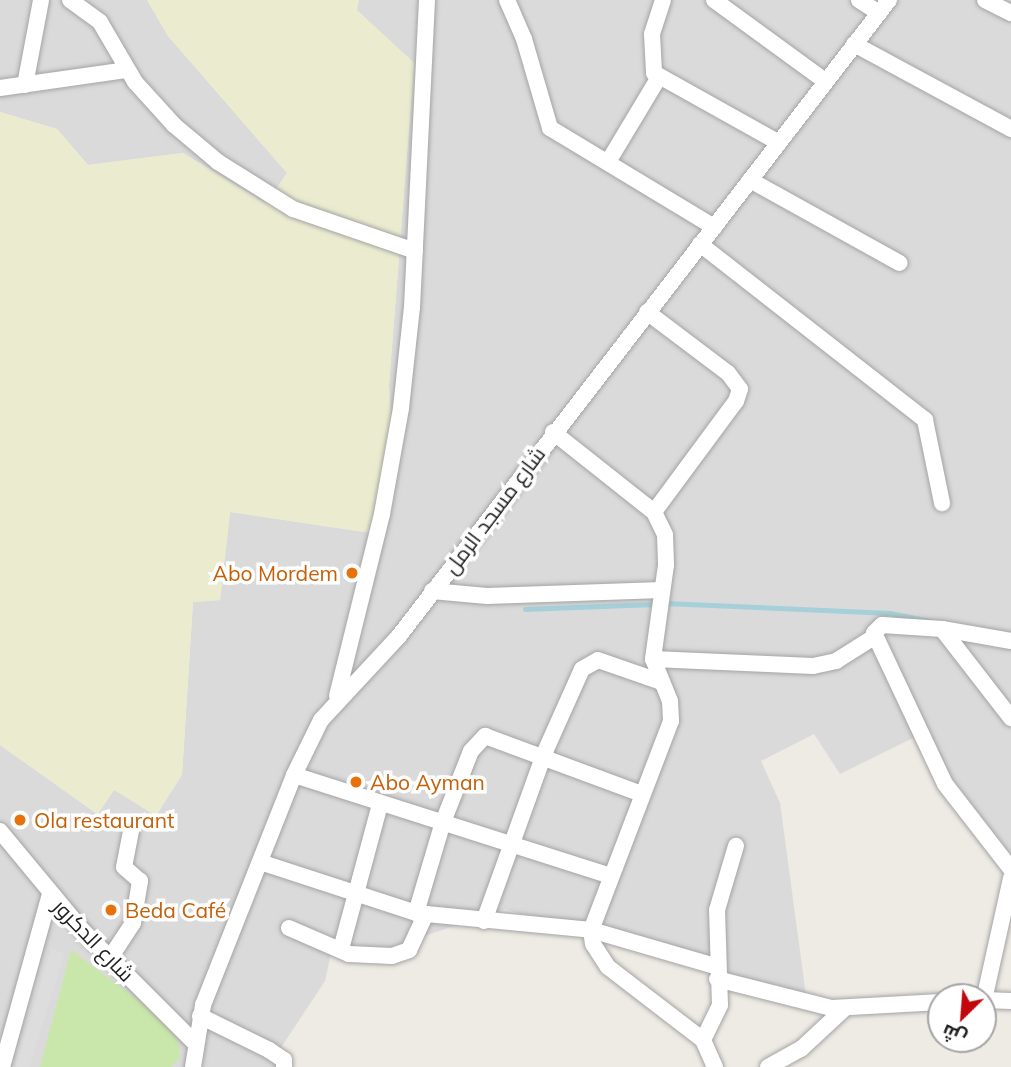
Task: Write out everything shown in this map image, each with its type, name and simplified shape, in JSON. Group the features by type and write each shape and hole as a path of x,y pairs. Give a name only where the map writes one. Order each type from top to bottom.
{"street":[{"path":"25,85 41,0"},
{"path":"70,0 106,29 126,70 174,125 254,187 293,209 415,251"},
{"path":"336,701 382,514 399,421 415,251 427,0"},
{"path":"507,0 524,39 546,122 714,226"},
{"path":"663,0 651,52 652,70 659,77 779,143"},
{"path":"714,0 825,81"},
{"path":"859,0 884,7"},
{"path":"985,0 1011,13"},
{"name":"شارع مسجد الرمل","path":"193,1067 200,1016 294,775 321,720 399,636 553,432 884,7"},
{"path":"854,44 1011,129"},
{"path":"0,88 126,70"},
{"path":"608,162 659,77"},
{"path":"750,180 900,263"},
{"path":"700,244 925,420 931,433 942,503"},
{"path":"646,312 728,373 740,389 736,401 654,512"},
{"path":"553,432 654,512 666,535 653,659 670,701 671,721 591,930 599,957 608,967 704,1040 715,1067"},
{"path":"432,591 487,596 662,590"},
{"path":"653,659 813,666 836,660 874,637 881,625 942,629 1011,641"},
{"path":"942,629 1011,718"},
{"path":"874,637 945,785 1011,869"},
{"path":"484,921 544,754 582,669 590,662 598,660 661,682"},
{"path":"289,928 341,949 371,957 409,950 443,822 480,739 494,736 642,794"},
{"path":"294,775 611,876"},
{"path":"341,949 354,891 380,804"},
{"path":"110,958 133,923 140,881 124,867 131,830"},
{"name":"شارع الدكرور","path":"0,831 50,894 195,1043"},
{"path":"704,1040 720,1005 716,972 717,910 736,846"},
{"path":"260,862 421,913 591,930 815,1005 845,1008 927,1003"},
{"path":"988,983 1011,878"},
{"path":"2,1067 50,894"},
{"path":"768,1067 801,1049 845,1008"},
{"path":"200,1016 269,1050 284,1060 284,1067"}],"shaded area":[{"path":"0,0 147,0 168,36 287,173 266,204 183,153 88,165 57,129 0,112"},
{"path":"359,0 1011,0 1011,855 919,735 840,774 814,734 761,761 780,803 807,1003 505,909 376,952 333,944 325,981 276,1055 276,1067 0,1067 0,745 97,814 114,790 182,775 193,602 220,600 230,512 371,533 393,465 389,385 414,63 356,10"},
{"path":"51,949 64,953 30,1067 15,1067"}],"green space":[{"path":"147,0 359,0 357,10 414,63 389,385 393,465 371,533 230,512 220,600 193,602 182,775 156,816 114,790 98,814 0,745 0,112 57,129 88,165 183,153 266,204 287,173 168,36"},
{"path":"71,950 168,1022 178,1041 180,1058 171,1067 40,1067"}],"waterway":[{"path":"664,603 890,613 931,621"},
{"path":"525,609 655,604"}],"place":[{"name":"Abo Mordem","path":"352,573"},
{"name":"Abo Ayman","path":"356,782"},
{"name":"Ola restaurant","path":"20,820"},
{"name":"Beda Café","path":"111,910"}]}
